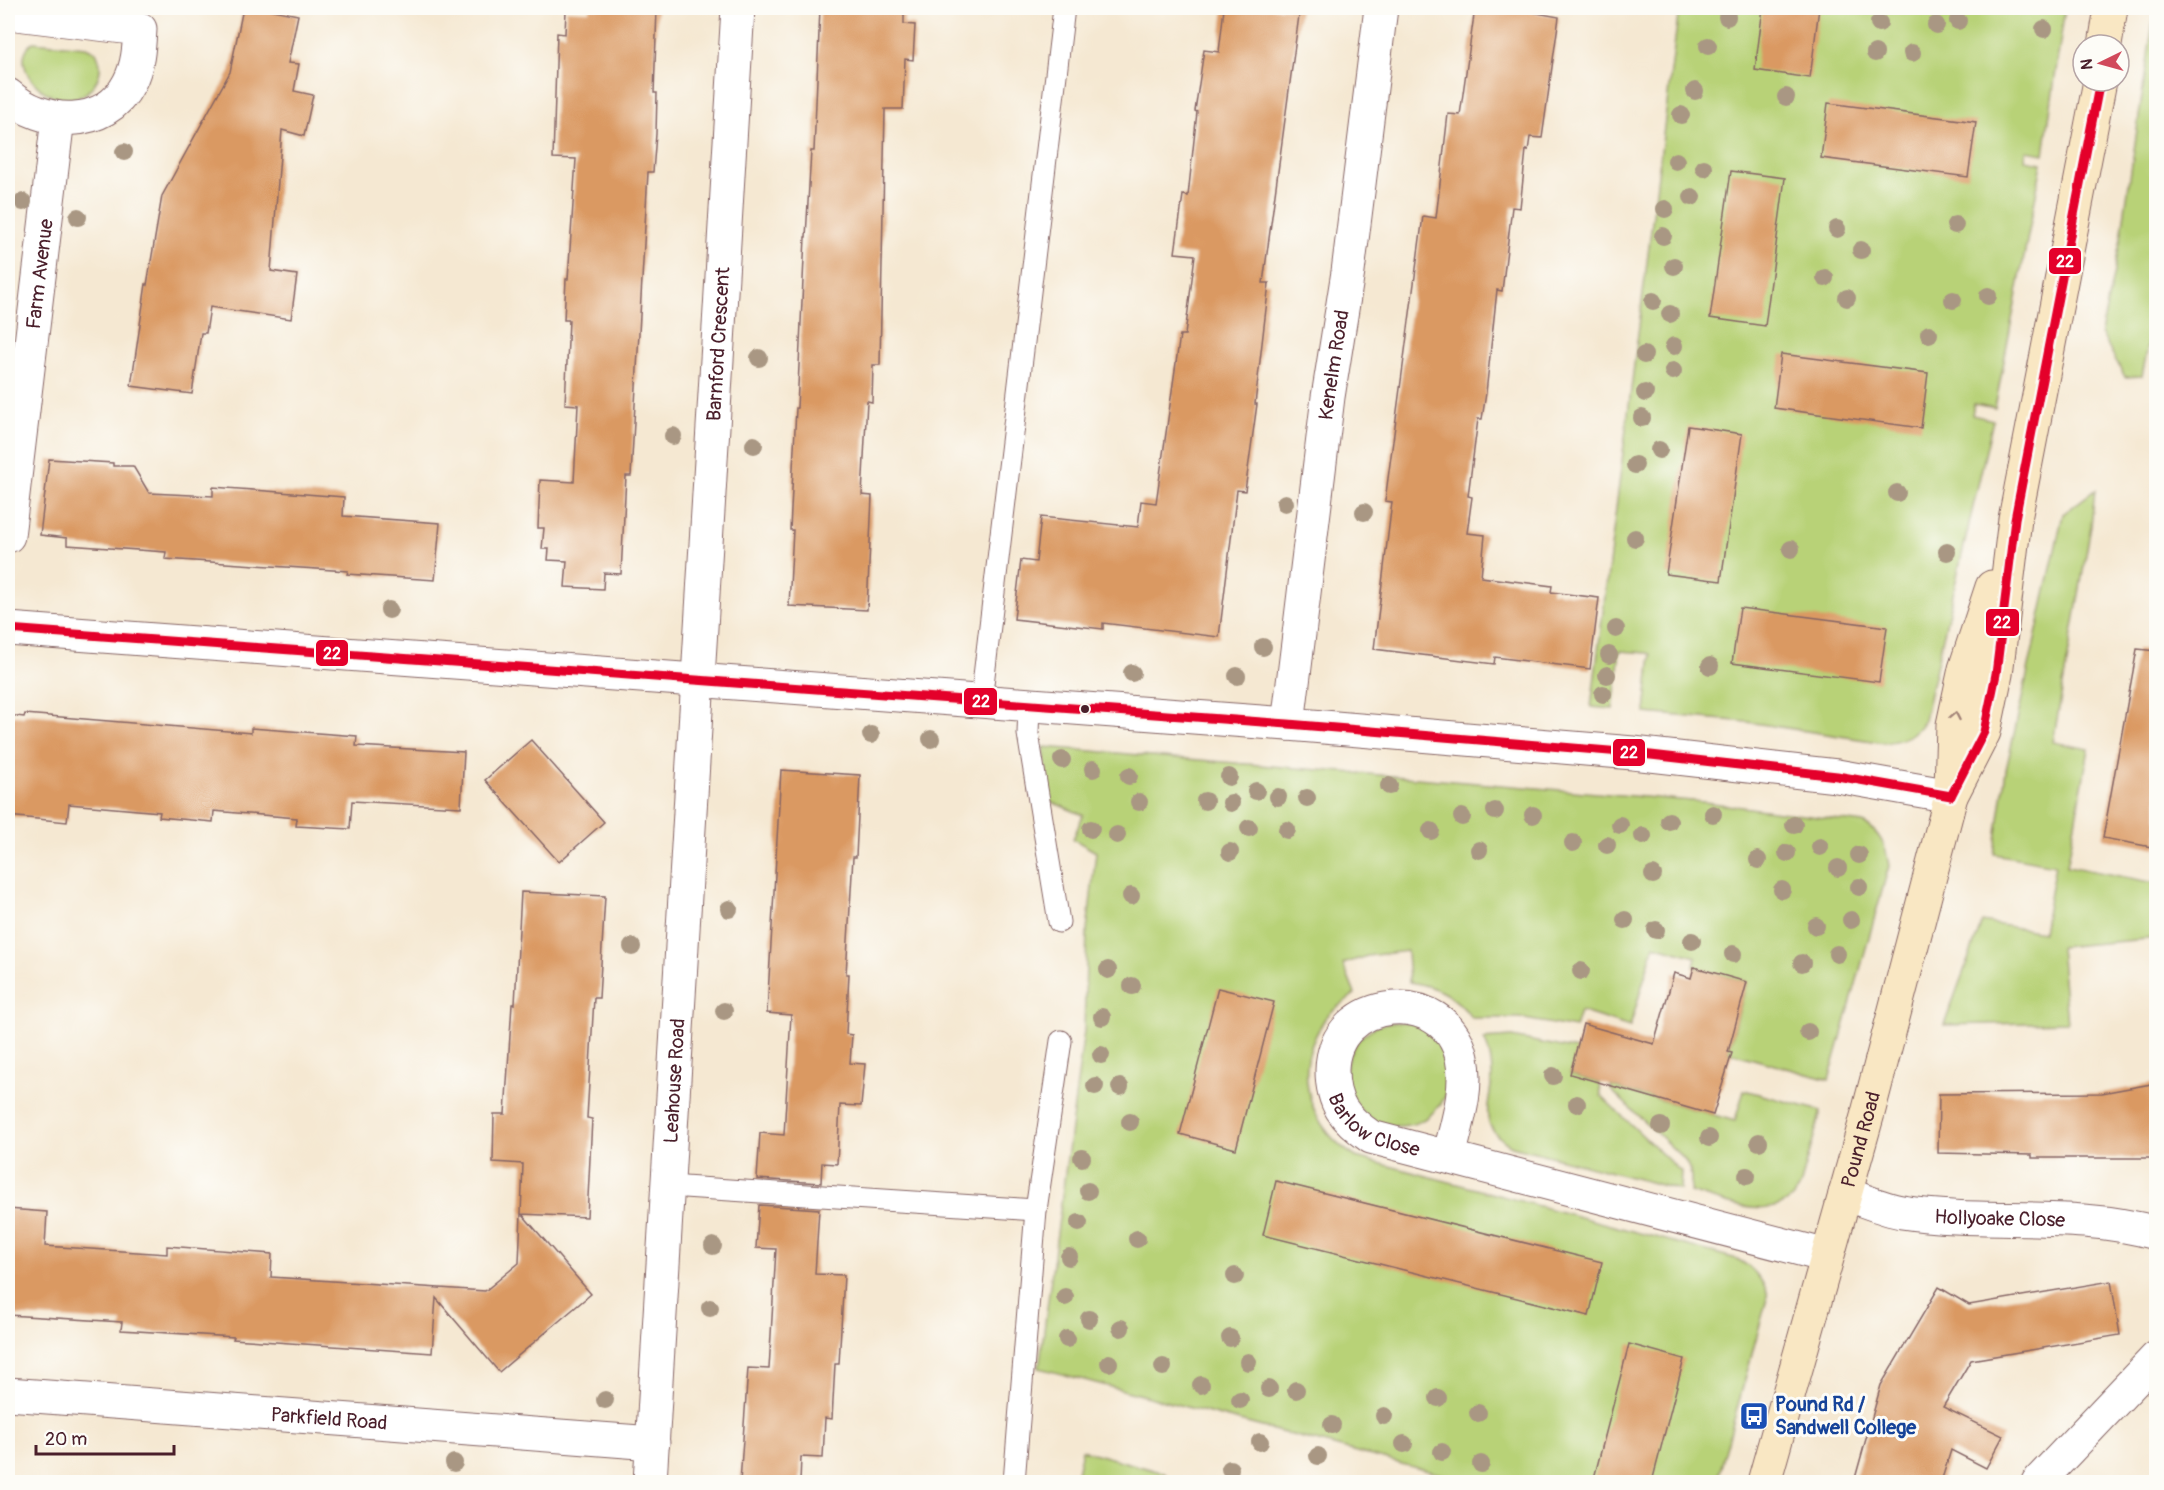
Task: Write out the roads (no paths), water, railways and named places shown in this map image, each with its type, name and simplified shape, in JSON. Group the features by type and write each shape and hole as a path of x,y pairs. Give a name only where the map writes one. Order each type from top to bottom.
{"street":[{"name":"Barnford Crescent","path":"698,680 738,8"},
{"name":"Kenelm Road","path":"1288,724 1328,397 1348,272 1382,8"},
{"path":"2107,33 2111,8"},
{"path":"8,13 140,29 137,62 128,85 115,102 81,119 58,118 38,114 17,104 8,96"},
{"name":"Pound Road","path":"1764,1482 1845,1194 1951,796 1953,725 1963,678 2015,519 2098,93"},
{"name":"Farm Avenue","path":"8,536 58,118"},
{"path":"8,629 981,700 1633,753 1837,776 1951,796"},
{"name":"Leahouse Road","path":"650,1482 698,680"},
{"name":"Barlow Close","path":"1449,1157 1464,1088 1463,1060 1456,1040 1443,1023 1425,1012 1407,1008 1386,1008 1367,1014 1352,1025 1339,1040 1332,1061 1332,1083 1338,1104 1352,1123 1371,1137 1827,1256"},
{"name":"Hollyoake Close","path":"1845,1194 1899,1212 1935,1216 2089,1222 2157,1233"},
{"path":"2038,1482 2108,1412 2157,1358"},
{"name":"Parkfield Road","path":"8,1394 652,1443"}],"lane":[{"path":"981,700 1064,8"},
{"path":"1029,705 1028,734 1059,922"},
{"path":"1014,1482 1036,1210 1060,1041"},
{"path":"669,1185 1036,1210"}],"place":[{"name":"Pound Rd / Sandwell College","path":"1754,1416"}]}
